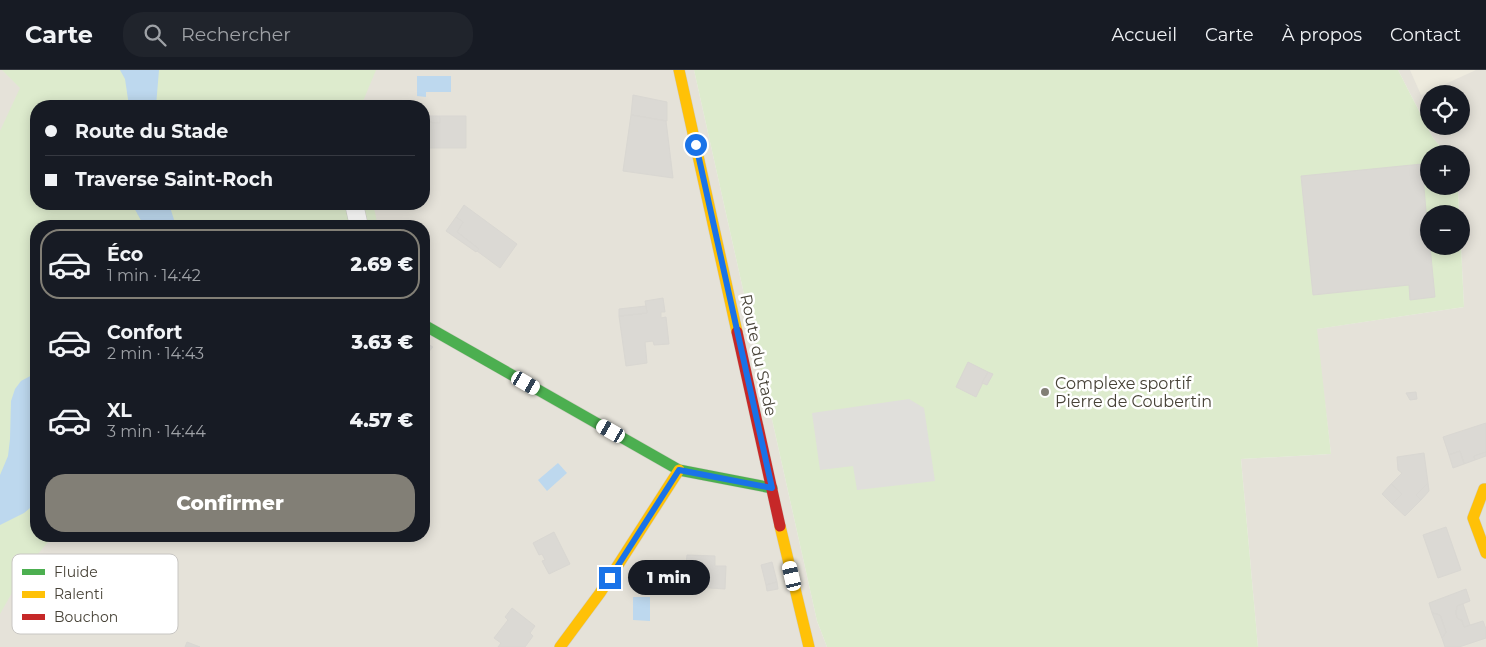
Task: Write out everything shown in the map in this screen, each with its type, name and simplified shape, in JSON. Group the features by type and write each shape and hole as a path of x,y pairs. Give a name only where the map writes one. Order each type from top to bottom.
{"street":[{"name":"Route du Stade","path":"679,70 809,647"},
{"path":"430,328 679,470 772,488"},
{"path":"560,647 600,593 679,470"},
{"path":"1486,489 1484,489 1473,518 1486,553"}],"shaded area":[{"path":"0,70 694,70 817,621 827,647 0,647"},
{"path":"1398,70 1486,70 1486,647 1258,647 1241,459 1331,454 1316,329 1464,307 1461,255 1470,255 1470,205 1459,205 1458,195 1470,195 1470,145 1439,145 1431,135 1470,135 1470,85 1420,85 1420,113"},
{"path":"1410,70 1476,70 1443,85 1420,85 1420,93"},
{"path":"909,399 924,408 935,481 857,490 853,466 820,470 812,413"}],"green space":[{"path":"2,70 376,70 364,100 30,100 30,210 374,210 377,220 30,220 30,542 48,542 38,554 12,554 12,593 0,614 0,131 20,88"},
{"name":"Complexe sportif Pierre de Coubertin","path":"694,70 1398,70 1420,113 1420,135 1431,135 1439,145 1420,145 1420,195 1458,195 1459,205 1420,205 1420,255 1461,255 1464,307 1317,329 1331,454 1241,459 1258,647 827,647 817,621"}],"water":[{"path":"120,70 159,70 156,100 128,100 125,79"},
{"path":"417,76 451,76 451,92 426,92 426,97 417,96"},
{"path":"135,210 171,210 174,220 141,220"},
{"path":"30,376 30,508 0,525 0,475 8,456 11,401 15,389 21,381"},
{"path":"558,463 567,473 547,491 538,480"},
{"path":"633,597 650,597 650,621 633,620"}],"building":[{"path":"633,95 667,102 667,121 631,115"},
{"path":"631,115 666,121 673,178 623,171"},
{"path":"430,116 440,116 440,123 430,122"},
{"path":"440,116 466,116 466,148 430,148 430,122 440,123"},
{"path":"1420,164 1420,195 1425,195 1426,205 1420,205 1420,255 1431,255 1435,297 1410,300 1409,285 1313,295 1301,176"},
{"path":"464,205 517,244 500,268 477,251 479,249 457,232 463,222 456,217"},
{"path":"456,217 463,222 457,232 479,249 476,252 446,231"},
{"path":"663,298 665,312 661,312 661,318 666,317 669,344 654,345 653,341 645,342 647,363 626,366 619,316 647,313 645,301"},
{"path":"646,306 647,313 619,316 619,309"},
{"path":"968,362 988,372 976,397 956,387"},
{"path":"988,372 993,374 987,385 982,383"},
{"path":"1416,392 1417,399 1410,400 1406,393"},
{"path":"1486,423 1486,452 1474,456 1475,460 1464,464 1460,451 1449,455 1443,437"},
{"path":"1460,451 1464,464 1453,468 1449,455"},
{"path":"1486,452 1486,456 1475,460 1474,456"},
{"path":"1424,453 1428,483 1416,495 1421,500 1405,516 1392,504 1402,494 1391,484 1402,473 1398,470 1397,457"},
{"path":"1428,483 1429,491 1421,500 1416,495"},
{"path":"1391,484 1402,494 1392,504 1382,494"},
{"path":"1446,527 1461,570 1438,578 1423,535"},
{"path":"554,532 570,564 549,574 542,561 545,560 542,554 539,555 533,543"},
{"path":"687,555 715,556 715,566 726,566 725,589 667,585 668,564 686,564"},
{"path":"772,562 777,582 766,585 761,565"},
{"path":"777,582 778,589 767,591 766,585"},
{"path":"1466,589 1470,601 1457,606 1456,614 1458,619 1462,620 1464,627 1483,621 1486,629 1486,638 1459,647 1445,647 1442,638 1446,632 1440,615 1432,613 1429,603"},
{"path":"1463,604 1470,625 1464,627 1462,620 1458,619 1456,614 1457,606"},
{"path":"512,608 535,626 530,633 533,636 525,647 498,647 501,643 494,638 508,620 505,617"},
{"path":"1432,613 1440,615 1446,632 1442,638"},
{"path":"187,642 200,647 185,647"}],"traffic: fast":[{"path":"430,328 679,470 772,488"}],"traffic: slow":[{"path":"679,70 737,332"},
{"path":"560,647 600,593 679,470"},
{"path":"1486,489 1484,489 1473,518 1486,553"},
{"path":"780,526 809,647"}],"traffic: jam":[{"path":"737,332 780,526"}],"place":[{"name":"Complexe sportif Pierre de Coubertin","path":"1045,392"}],"route":[{"path":"610,578 679,470 772,488 696,145"}]}
